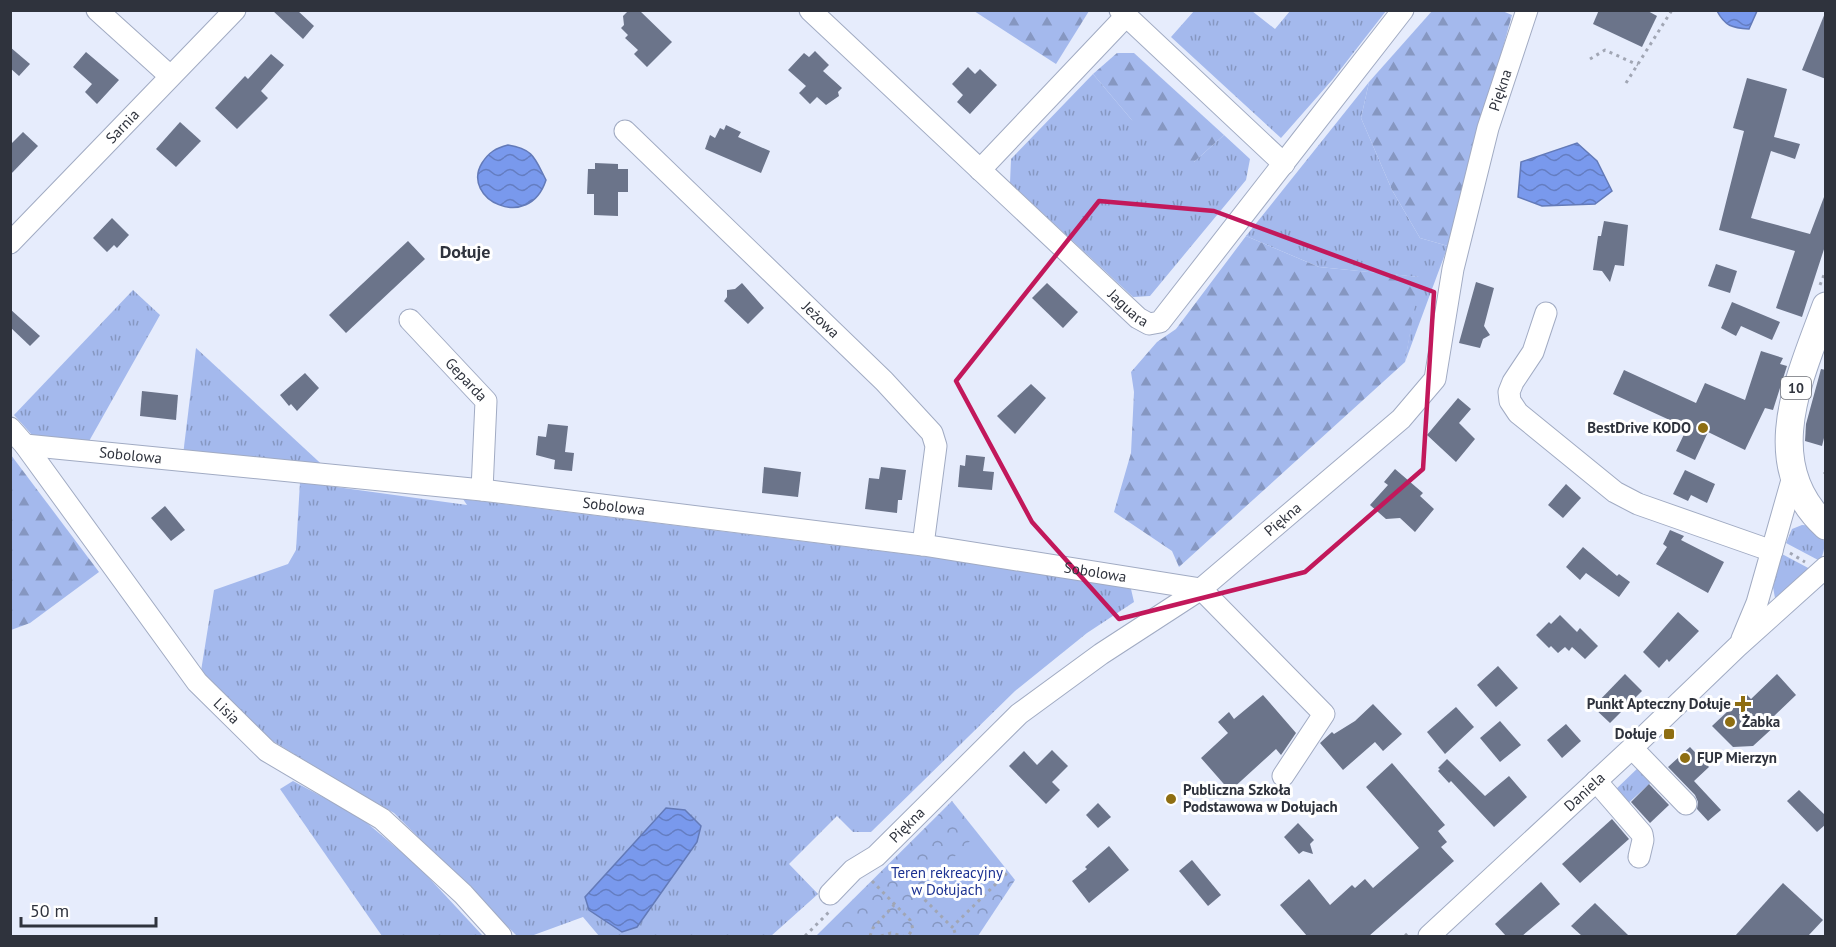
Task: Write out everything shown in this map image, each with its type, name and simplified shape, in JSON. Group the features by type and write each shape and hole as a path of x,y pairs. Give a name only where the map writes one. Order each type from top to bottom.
{"main road":[{"name":"10","path":"1822,298 1791,411 1788,440 1794,473 1807,504 1826,526"}],"street":[{"path":"97,10 170,76"},
{"name":"Sarnia","path":"10,243 235,10"},
{"name":"Jaguara","path":"810,10 1138,318 1149,324 1160,322 1403,10"},
{"name":"Piękna","path":"832,900 853,870 876,856 1019,714 1101,654 1201,589 1401,419 1435,379 1459,248 1488,129 1525,11"},
{"path":"981,170 1123,14 1284,164"},
{"name":"Jeżowa","path":"625,131 884,381 932,433 936,447 924,545"},
{"path":"1546,313 1533,352 1509,392 1510,401 1518,413 1615,492 1638,504 1777,550"},
{"name":"Geparda","path":"410,320 486,402 482,490"},
{"name":"Lisia","path":"10,428 25,444 197,682 267,751 382,819 463,894 501,936"},
{"name":"Sobolowa","path":"25,444 482,490 924,545 1201,589"},
{"name":"Daniela","path":"1737,647 1752,619 1777,550 1794,473"},
{"name":"Daniela","path":"1420,933 1632,748 1737,647 1816,565"},
{"path":"1201,589 1324,714 1283,776"},
{"path":"1632,748 1686,804"},
{"path":"1596,781 1642,834 1640,857"}],"path":[{"path":"1626,83 1672,10"},
{"path":"1590,59 1605,50 1638,65"},
{"path":"1822,298 1826,270"},
{"path":"1777,550 1816,565"},
{"path":"914,889 952,927 1007,873"},
{"path":"862,879 872,881 912,924 913,929 908,936"},
{"path":"805,936 832,900"},
{"path":"870,936 873,928 894,904"},
{"path":"954,930 956,936"},
{"path":"880,936 891,933 903,936"},
{"path":"1405,936 1420,933"}],"highlighted area":[{"path":"1099,201 1214,211 1434,292 1423,469 1305,572 1119,619 1032,522 956,381"}],"green space":[{"path":"1500,10 1512,15 1448,246 1420,238 1392,190 1361,118 1369,82 1432,11"},
{"path":"974,11 1089,11 1056,64"},
{"path":"1194,11 1252,11 1275,29 1290,11 1386,11 1333,79 1281,138 1171,37"},
{"path":"1117,53 1134,53 1224,135 1194,162 1173,161 1131,119 1093,74"},
{"path":"1093,74 1131,119 1194,162 1224,135 1250,159 1246,180 1150,296 1133,297 1010,183 1011,159"},
{"path":"1369,82 1361,118 1392,190 1420,238 1448,246 1405,362 1419,277 1319,267 1246,236"},
{"path":"1246,236 1319,267 1420,277 1405,362 1179,567 1172,551 1114,512 1131,453 1134,392 1131,372 1157,342 1176,329"},
{"path":"133,290 160,315 88,443 33,436 14,415"},
{"path":"196,348 330,472 183,455"},
{"path":"11,455 99,572 30,623 11,630"},
{"path":"300,482 467,505 463,499 1026,569 1131,589 1134,602 1087,633 1015,691 871,832 853,832 837,816 789,864 818,894 771,936 599,936 583,917 531,936 517,936 394,813 268,738 201,671 214,590 288,564 296,550"},
{"path":"1802,525 1815,529 1823,537 1824,548 1820,561 1786,543 1792,529"},
{"path":"1782,554 1812,570 1779,599 1775,598 1773,587"},
{"path":"1642,764 1656,778 1624,807 1612,793"},
{"path":"293,781 360,817 418,866 483,936 382,936 280,789"},
{"name":"Teren rekreacyjny w Dołujach","path":"952,801 1015,880 978,936 816,936"},
{"path":"973,838 1006,872 954,923 921,890"}],"water":[{"path":"1757,10 1749,29 1730,25 1717,11"},
{"path":"1577,143 1597,161 1612,191 1595,204 1542,206 1518,197 1521,162"},
{"path":"508,145 529,152 546,180 537,196 526,205 512,207 499,205 488,198 480,188 478,176 482,163 490,153"},
{"path":"666,808 685,810 701,826 697,842 637,927 622,932 589,910 585,897"}],"building":[{"path":"272,10 297,10 314,26 303,39"},
{"path":"629,10 639,10 672,42 647,67 634,54 638,50 625,38 628,35 621,28 624,25 623,16"},
{"path":"1599,10 1646,10 1657,16 1642,47 1593,24"},
{"path":"1826,13 1826,79 1802,70"},
{"path":"10,47 30,64 19,76 10,68"},
{"path":"815,51 829,65 823,71 842,88 838,92 839,96 826,105 817,97 810,104 799,93 806,86 788,70 804,53 809,57"},
{"path":"86,52 119,80 97,104 85,92 92,84 73,67"},
{"path":"271,54 284,65 261,91 268,98 237,129 215,108 245,76 248,79"},
{"path":"968,67 975,74 980,69 997,85 970,114 957,102 963,95 952,84"},
{"path":"1747,78 1787,89 1774,137 1800,144 1795,159 1771,151 1751,218 1810,234 1824,197 1826,198 1826,243 1802,317 1776,308 1795,251 1719,230 1744,131 1733,128"},
{"path":"180,122 201,141 176,167 156,149"},
{"path":"726,125 741,132 738,137 770,151 761,173 705,149 710,135 715,138 720,128 724,130"},
{"path":"23,132 38,146 10,175 10,145"},
{"path":"595,163 618,164 618,169 628,169 628,192 618,192 618,216 594,215 594,194 587,194 588,169 595,169"},
{"path":"112,218 129,235 117,248 114,245 107,252 93,238"},
{"path":"1604,221 1628,225 1624,266 1615,265 1610,282 1602,271 1593,270 1598,236 1601,236"},
{"path":"408,241 425,259 346,333 329,315"},
{"path":"1716,264 1737,271 1730,293 1708,286"},
{"path":"1476,282 1494,288 1484,326 1490,335 1483,339 1480,348 1459,343"},
{"path":"742,283 764,308 748,324 724,301 727,297 727,290 735,289"},
{"path":"1047,283 1078,312 1063,328 1032,298"},
{"path":"1732,302 1780,322 1772,340 1741,326 1736,336 1721,328"},
{"path":"10,309 40,336 30,346 10,327"},
{"path":"1761,351 1783,358 1780,364 1787,366 1773,410 1765,408 1745,450 1708,432 1695,460 1676,451 1687,428 1613,394 1624,370 1696,403 1705,383 1745,400"},
{"path":"1821,369 1826,370 1826,430 1822,446 1805,441 1806,424"},
{"path":"305,373 319,388 297,411 291,404 289,406 280,395"},
{"path":"1031,384 1046,398 1015,434 997,416"},
{"path":"142,391 178,395 176,420 140,416"},
{"path":"1458,398 1471,409 1459,423 1475,439 1456,462 1427,435"},
{"path":"548,424 568,426 565,452 574,453 572,471 554,469 555,460 536,455 538,436 546,437"},
{"path":"966,455 985,457 983,471 994,472 992,490 958,487 960,465 965,466"},
{"path":"764,467 801,472 798,497 762,493"},
{"path":"881,467 906,470 902,500 898,500 897,513 865,509 869,478 879,479"},
{"path":"1395,469 1423,493 1420,496 1434,509 1415,532 1400,518 1386,519 1370,505 1388,485 1384,482"},
{"path":"1685,470 1715,484 1707,503 1691,495 1688,501 1673,494"},
{"path":"1566,484 1581,498 1563,518 1548,505"},
{"path":"165,506 185,530 171,541 151,518"},
{"path":"1670,530 1684,536 1681,540 1724,562 1708,593 1656,564 1667,547 1663,544"},
{"path":"1583,547 1617,576 1619,574 1630,582 1619,597 1586,573 1580,580 1566,567"},
{"path":"1678,612 1699,631 1669,662 1667,659 1659,668 1643,652"},
{"path":"1560,615 1577,632 1580,628 1598,646 1585,659 1572,647 1569,651 1565,647 1558,653 1551,646 1549,648 1536,635"},
{"path":"1498,666 1518,688 1496,707 1477,685"},
{"path":"1625,674 1642,691 1610,723 1593,707"},
{"path":"1777,674 1796,695 1771,719 1776,725 1753,746 1733,747 1712,726 1746,694 1751,699"},
{"path":"1263,695 1296,733 1281,755 1276,749 1230,791 1201,758 1228,733 1218,722 1229,712 1234,719"},
{"path":"1373,704 1402,734 1383,751 1375,742 1343,770 1320,743 1332,732 1334,734 1355,721"},
{"path":"1456,707 1474,727 1445,754 1427,732"},
{"path":"1500,721 1521,745 1500,762 1480,738"},
{"path":"1566,724 1581,741 1562,758 1547,740"},
{"path":"1690,747 1709,767 1694,781 1721,810 1708,821 1697,809 1698,802 1695,795 1668,767"},
{"path":"1052,750 1068,766 1052,782 1060,790 1046,804 1009,766 1024,751 1037,765"},
{"path":"1447,759 1485,796 1509,776 1527,797 1494,827 1451,781 1449,783 1438,771"},
{"path":"1392,763 1445,825 1438,831 1447,842 1441,847 1454,861 1369,936 1307,936 1280,905 1309,879 1330,905 1352,885 1355,888 1365,879 1373,888 1419,848 1366,787"},
{"path":"1649,784 1669,805 1650,823 1631,802"},
{"path":"1799,790 1826,816 1826,824 1817,832 1787,801"},
{"path":"1098,803 1111,817 1098,828 1086,815"},
{"path":"1612,819 1629,839 1580,883 1562,864"},
{"path":"1298,823 1314,840 1310,844 1313,854 1303,851 1299,854 1284,837"},
{"path":"1109,846 1129,870 1089,903 1072,881"},
{"path":"1192,860 1221,895 1208,906 1179,871"},
{"path":"1541,882 1560,904 1522,936 1506,936 1495,924"},
{"path":"1783,883 1823,920 1808,936 1735,936"},
{"path":"1595,903 1629,936 1582,936 1571,926"}],"place":[{"name":"BestDrive KODO","path":"1703,428"},
{"name":"Punkt Apteczny Dołuje","path":"1743,704"},
{"name":"Żabka","path":"1730,722"},
{"name":"Dołuje","path":"1669,734"},
{"name":"FUP Mierzyn","path":"1685,758"},
{"name":"Publiczna Szkoła Podstawowa w Dołujach","path":"1171,799"}],"district":[{"name":"Dołuje","path":"465,252"}]}
